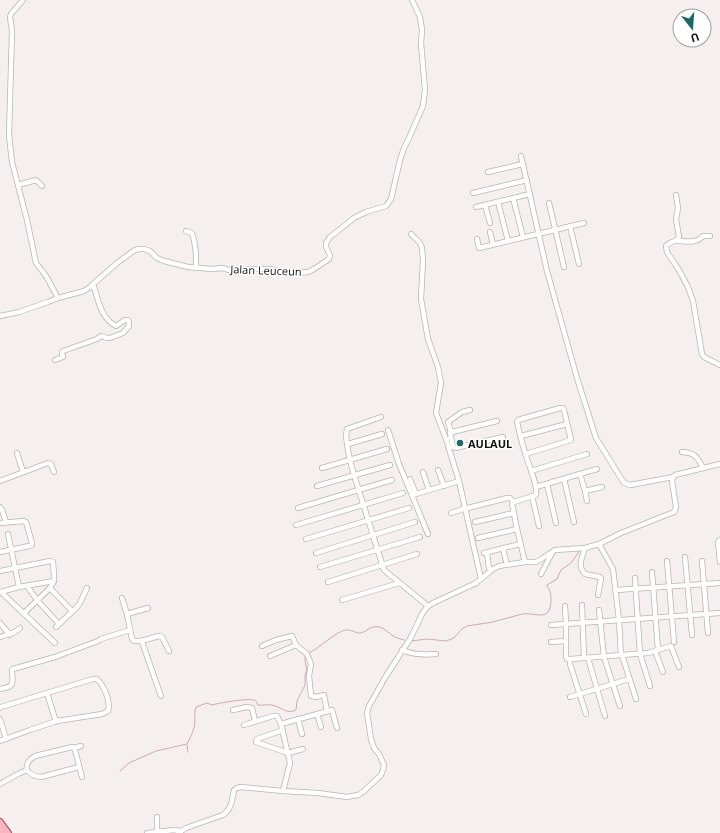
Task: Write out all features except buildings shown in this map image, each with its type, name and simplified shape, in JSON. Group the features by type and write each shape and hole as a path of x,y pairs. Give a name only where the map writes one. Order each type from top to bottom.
{"main road":[{"path":"0,822 8,833"}],"street":[{"path":"23,0 12,12 10,17 12,31 9,135 12,162 36,262 46,276 58,298"},
{"name":"Jalan Leuceun","path":"0,316 19,312 58,298 84,291 134,250 139,249 144,249 150,252 164,262 188,267 212,269 222,268 236,272 252,269 270,269 282,272 308,272 329,259 330,255 326,248 326,243 330,237 354,218 366,212 386,206 391,200 404,148 423,106 425,97 421,43 422,30 420,17 412,0"},
{"path":"521,156 547,271 577,378 596,438 624,483 630,484 673,477 675,475 720,464"},
{"path":"488,172 523,164"},
{"path":"18,185 36,180 42,186"},
{"path":"473,193 527,180"},
{"path":"476,207 530,194"},
{"path":"676,195 678,208 676,219 679,237 676,241"},
{"path":"513,198 523,238"},
{"path":"498,202 508,241"},
{"path":"549,203 564,267"},
{"path":"486,205 490,223"},
{"path":"477,239 479,248 584,223"},
{"path":"570,226 579,264"},
{"path":"186,231 192,233 194,238 196,267"},
{"path":"490,232 493,244"},
{"path":"411,234 420,243 422,248 423,260 421,299 428,339 438,367 441,382 436,413 449,436 453,447 455,448 503,437"},
{"path":"710,236 703,236 695,242 676,241 667,244 666,246 667,252 679,270 688,287 693,301 702,354 704,357 720,365"},
{"path":"55,360 63,357 62,351 97,339 101,336 108,339 122,334 128,329 128,320 124,320 116,326 102,312 94,284"},
{"path":"514,502 536,495 536,487 526,454 517,422 518,420 563,408 571,440 526,454"},
{"path":"470,410 462,412 448,422 449,436 459,481 467,508 482,579"},
{"path":"381,417 347,429 346,433 350,460 384,570 428,606"},
{"path":"449,436 497,421"},
{"path":"521,436 567,424"},
{"path":"388,430 399,464 414,495"},
{"path":"348,444 382,434"},
{"path":"322,468 387,449"},
{"path":"682,452 690,452 696,456 703,468"},
{"path":"16,453 23,472"},
{"path":"531,471 586,454"},
{"path":"0,481 48,463 51,464 54,472"},
{"path":"317,486 390,465"},
{"path":"536,487 597,469"},
{"path":"438,470 444,486"},
{"path":"424,472 429,490"},
{"path":"580,474 587,501"},
{"path":"147,833 174,830 179,832 223,815 228,811 234,790 241,787 347,797 358,795 381,775 384,765 379,754 374,748 371,739 367,713 369,706 410,639 422,614 428,606 476,583 499,566 524,562 536,562 553,551 585,548 599,544 674,512 676,507 672,481 673,477"},
{"path":"410,479 428,534"},
{"path":"564,479 574,522"},
{"path":"298,508 392,480"},
{"path":"414,495 459,481"},
{"path":"547,484 556,523"},
{"path":"584,490 602,487"},
{"path":"296,525 403,493"},
{"path":"532,496 538,526"},
{"path":"450,513 507,498 510,498 514,502"},
{"path":"514,502 512,504 524,562"},
{"path":"0,507 6,522"},
{"path":"306,539 409,508"},
{"path":"475,522 514,514"},
{"path":"0,523 26,522 32,541 32,544 30,545 0,552"},
{"path":"316,553 415,522"},
{"path":"478,538 517,530"},
{"path":"8,534 19,587"},
{"path":"320,567 420,537"},
{"path":"720,540 718,542 720,562"},
{"path":"489,568 485,553 520,544"},
{"path":"599,544 613,568 622,655 636,699"},
{"path":"585,548 580,563 581,569 585,574 601,578 598,595"},
{"path":"503,549 506,561"},
{"path":"541,574 553,551"},
{"path":"328,582 417,554"},
{"path":"685,557 692,635"},
{"path":"667,561 673,616 674,642"},
{"path":"702,561 708,633"},
{"path":"0,572 53,562 54,581 50,588 24,613"},
{"path":"652,572 657,650 663,672"},
{"path":"635,578 640,654 650,686"},
{"path":"1,592 19,587 54,581"},
{"path":"342,600 400,583"},
{"path":"616,590 720,583"},
{"path":"27,586 57,626 80,603 87,588"},
{"path":"50,588 72,611"},
{"path":"1,592 55,643"},
{"path":"122,598 133,641 140,641 159,636 162,637 169,651"},
{"path":"582,605 586,658 605,716"},
{"path":"565,606 567,659 640,654 670,646 672,647 679,667"},
{"path":"127,614 148,608"},
{"path":"599,610 604,657 620,706"},
{"path":"551,625 720,613"},
{"path":"0,624 10,635"},
{"path":"0,637 10,635 20,628"},
{"path":"0,689 8,688 12,685 12,670 14,669 130,630"},
{"path":"262,646 276,640 292,636 296,645 307,654 311,664 309,676 311,696 316,697 324,695 327,711"},
{"path":"140,641 142,642 161,696"},
{"path":"551,642 566,641"},
{"path":"270,656 296,645"},
{"path":"402,650 414,654 436,654"},
{"path":"571,659 570,664 586,714"},
{"path":"570,697 629,678"},
{"path":"0,708 1,706 93,679 97,679 101,683 110,706 106,712 56,722 0,741"},
{"path":"47,693 56,722"},
{"path":"233,710 248,707 252,708 255,721"},
{"path":"281,724 332,710 337,728"},
{"path":"317,714 321,727"},
{"path":"244,725 276,716 281,724 290,763 283,792"},
{"path":"0,719 6,738"},
{"path":"298,719 302,734"},
{"path":"283,730 256,739 256,742 288,753 303,749"},
{"path":"27,770 30,759 35,756 65,748 82,746"},
{"path":"74,748 82,777"},
{"path":"27,770 36,777 41,777 79,767"},
{"path":"0,784 27,770"},
{"path":"157,817 157,831"}],"waterway":[{"path":"411,641 427,639 446,641 454,638 467,626 493,622 522,614 545,614 550,608 551,601 547,585 557,579 561,570 571,563 579,550"},
{"path":"309,653 338,633 346,630 361,633 372,627 379,627 395,637 404,640"},
{"path":"120,771 129,763 156,751 187,744 194,726 196,707 207,703 212,705 233,701 254,700 258,705 275,706 286,711 296,710 297,701 305,685 307,669 305,656"},
{"path":"187,745 188,752"}],"place":[{"name":"AULAUL","path":"460,443"}]}
